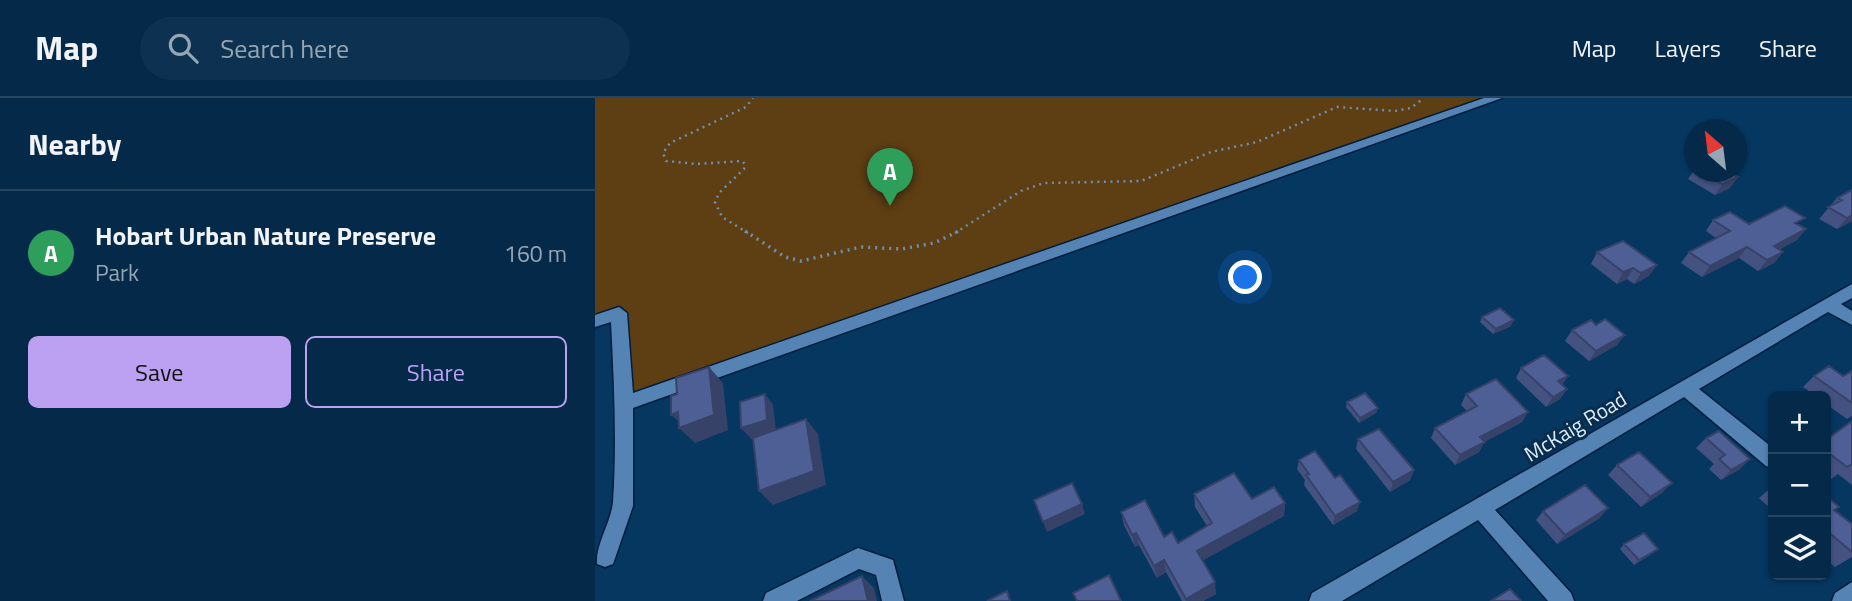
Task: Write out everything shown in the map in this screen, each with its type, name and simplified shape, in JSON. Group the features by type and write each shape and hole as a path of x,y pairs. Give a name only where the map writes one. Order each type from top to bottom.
{"street":[{"path":"625,404 1496,98"},
{"name":"McKaig Road","path":"1320,601 1852,290"},
{"path":"1829,304 1852,319"},
{"path":"595,321 619,313 625,404 624,506 605,557"},
{"path":"1684,387 1768,456"},
{"path":"1481,509 1563,601"},
{"path":"774,601 858,558 885,568 893,601"},
{"path":"1843,601 1852,593"}],"path":[{"path":"753,98 746,107 670,143 662,155 666,161 681,164 742,161 745,164 744,169 719,193 715,202 722,217 785,257 801,261 861,247 919,247 960,231 1029,186 1044,183 1141,181 1212,152 1257,142 1337,107 1395,111 1411,108 1424,98"}],"shaded area":[{"path":"595,98 1489,98 625,404 619,314 595,321"}],"building":[{"path":"1852,190 1852,215 1847,218 1828,207 1842,200 1837,198"},
{"path":"1785,206 1805,218 1795,223 1806,229 1774,246 1783,252 1767,260 1747,247 1710,266 1689,252 1730,231 1713,220 1730,212 1749,224"},
{"path":"1623,241 1657,265 1641,273 1633,268 1623,272 1597,252"},
{"path":"1500,308 1514,320 1496,329 1482,317"},
{"path":"1605,319 1625,335 1596,351 1572,330 1591,320 1596,325"},
{"path":"1544,355 1568,376 1558,381 1567,389 1553,397 1521,368"},
{"path":"1829,366 1843,376 1852,371 1852,403 1814,376"},
{"path":"709,367 714,415 679,428 678,412 671,415 671,396 677,394 676,378"},
{"path":"1496,379 1528,412 1480,437 1485,442 1460,455 1435,428 1477,406 1466,394"},
{"path":"1365,393 1378,408 1360,418 1347,402"},
{"path":"765,394 767,420 741,428 740,402"},
{"path":"806,419 814,471 759,491 753,438"},
{"path":"1852,421 1852,464 1847,467 1831,455 1831,436"},
{"path":"1379,429 1414,470 1393,482 1358,439"},
{"path":"1719,431 1750,459 1731,470 1719,459 1725,455 1706,438"},
{"path":"1315,451 1335,478 1340,475 1360,502 1335,516 1306,475 1309,474 1299,460"},
{"path":"1639,452 1672,483 1650,497 1617,465"},
{"path":"1234,473 1252,499 1274,487 1285,503 1197,551 1215,582 1186,599 1164,560 1154,566 1136,533 1132,535 1121,512 1145,500 1164,537 1172,532 1178,543 1212,523 1194,494"},
{"path":"1072,483 1082,504 1043,522 1034,500"},
{"path":"1585,485 1608,508 1565,535 1543,511"},
{"path":"1831,500 1839,507 1834,510 1852,524 1852,552 1831,534"},
{"path":"1644,533 1658,549 1639,560 1624,544"},
{"path":"1109,575 1121,601 1077,601 1073,593"},
{"path":"862,576 868,601 810,601"},
{"path":"1510,589 1521,601 1491,601"},
{"path":"1007,591 1010,601 987,601"}],"place":[{"name":"Hobart Urban Nature Preserve","path":"890,206"}]}
